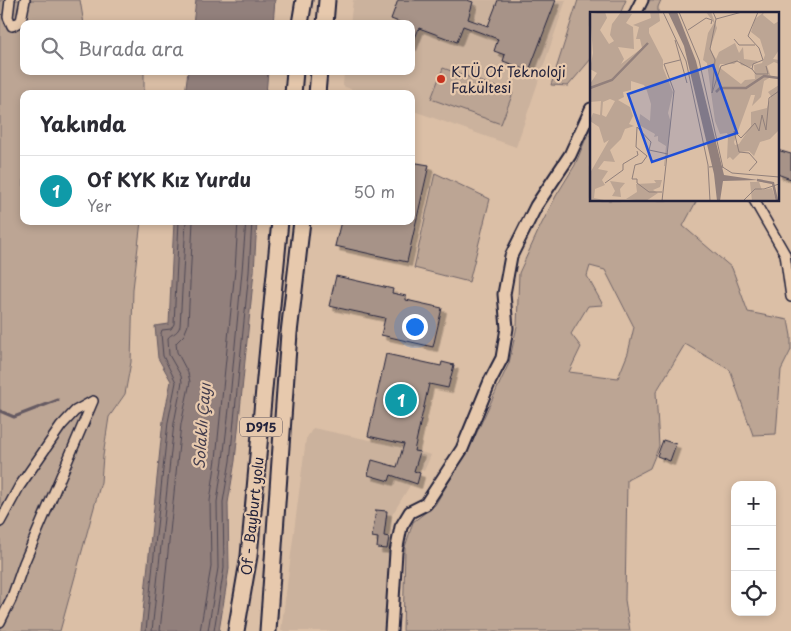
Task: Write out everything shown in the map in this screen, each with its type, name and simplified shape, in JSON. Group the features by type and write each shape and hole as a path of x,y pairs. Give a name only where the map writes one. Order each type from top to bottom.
{"highway":[{"path":"301,20 304,0"},
{"path":"325,20 327,0"},
{"path":"293,90 295,75"},
{"path":"317,90 319,75"},
{"name":"Of - Bayburt yolu","path":"236,631 250,556 280,225"},
{"name":"Of - Bayburt yolu","path":"268,631 289,333 302,225"}],"street":[{"path":"10,0 8,17 12,26 20,21"},
{"path":"20,20 25,0"},
{"path":"636,12 642,0"},
{"path":"391,631 396,552 401,527 410,512 426,504 462,449 490,381 502,358 507,328 504,294 511,256 536,206 570,155 590,111"},
{"path":"755,201 786,254 791,296"},
{"path":"0,522 19,487 61,426 75,411 93,401 24,563 11,600 0,622"}],"shaded area":[{"path":"0,0 80,0 83,20 20,20 20,75 144,75 144,90 20,90 20,225 141,225 133,289 131,362 125,394 109,417 101,482 60,631 0,631"},
{"name":"KTÜ Of Teknoloji Fakültesi","path":"353,0 566,0 516,147 415,111 415,90 354,90 343,86 344,75 415,75 415,20 350,20"},
{"path":"578,0 626,0 621,12 590,12 590,60 568,86 551,85"},
{"path":"648,0 661,0 658,12 642,12"},
{"path":"443,68 513,93 501,124 431,99"},
{"path":"590,128 590,201 696,201 683,226 732,268 748,312 788,320 791,350 781,370 776,434 753,435 730,370 685,344 656,392 659,446 650,468 627,480 625,600 630,631 403,631 405,547 413,522 435,505 472,443 509,363 517,326 519,273 556,196 575,165","holes":["590,266 605,270 634,327 628,353 618,378 569,372 581,347 571,334 588,306 603,305 587,276"]},
{"path":"435,173 490,199 469,282 414,268"},
{"path":"313,428 403,447 431,455 424,471 420,469 392,515 384,631 281,631 306,439"}],"water":[{"path":"196,0 275,0 273,20 194,20"},
{"path":"187,75 268,75 266,90 186,90"},
{"name":"Solaklı Çayı","path":"174,225 257,225 254,272 235,461 228,503 229,569 219,631 141,631 163,421 171,381 158,358 155,326 169,324"}],"building":[{"path":"398,0 467,0 473,2 468,19 488,26 498,0 556,0 529,71 503,61 505,55 494,51 498,39 463,26 457,42 419,28 415,38 415,20 391,19"},
{"path":"778,150 791,154 791,179 778,174"},
{"path":"415,163 429,165 407,262 335,246 340,225 415,225"},
{"path":"336,276 393,289 392,293 406,296 406,300 442,308 433,347 381,335 385,318 329,306"},
{"path":"386,354 441,366 442,362 454,365 448,388 429,384 414,451 420,452 414,471 420,473 417,484 391,475 389,481 368,475 372,460 397,467 404,444 368,436"},
{"path":"663,440 676,444 670,461 657,456"},
{"path":"376,510 387,511 384,536 389,537 387,549 377,548 378,538 372,537"}],"waterway":[{"path":"0,411 14,417 58,400"}],"place":[{"name":"KTÜ Of Teknoloji Fakültesi","path":"441,79"},
{"name":"Of KYK Kız Yurdu","path":"401,400"}]}
